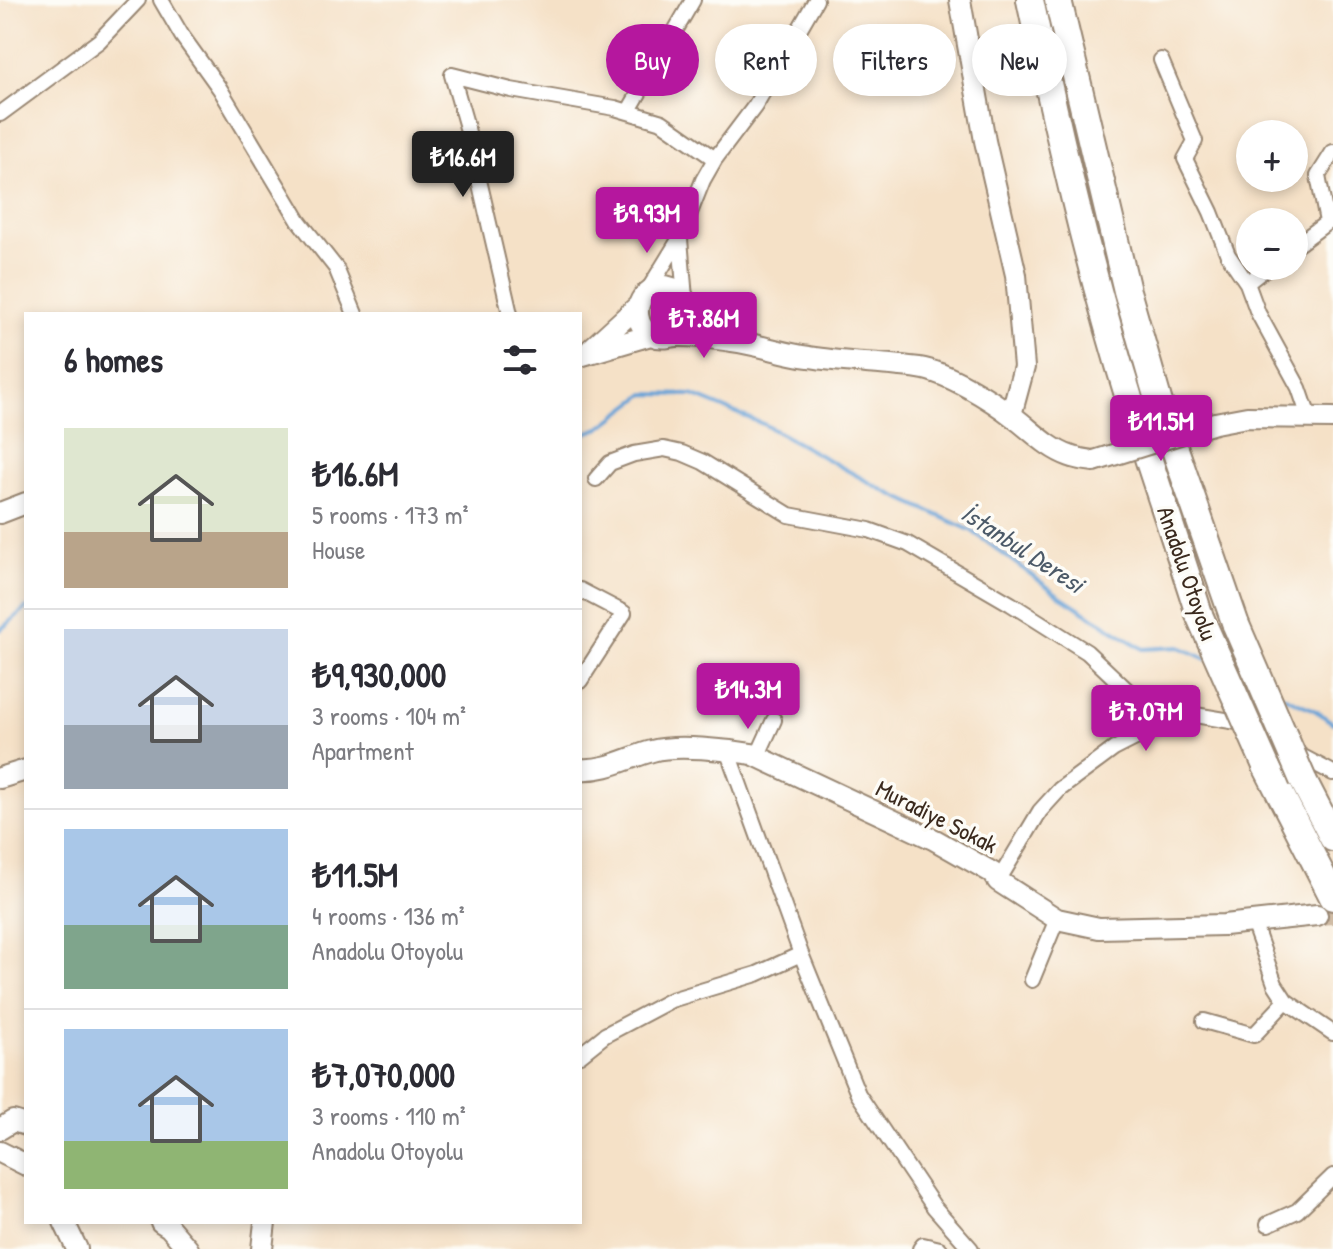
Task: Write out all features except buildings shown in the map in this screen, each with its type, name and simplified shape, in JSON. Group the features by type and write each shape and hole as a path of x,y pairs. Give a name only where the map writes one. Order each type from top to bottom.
{"highway":[{"name":"Anadolu Otoyolu","path":"1030,0 1062,151 1099,294 1132,408 1200,617 1325,906"},
{"name":"Anadolu Otoyolu","path":"1058,0 1127,291 1159,403 1236,625 1303,780 1333,838"}],"street":[{"path":"0,114 99,41 138,0"},
{"path":"161,0 220,89 299,221 336,268 354,312"},
{"path":"628,112 693,0"},
{"path":"651,335 639,323 642,299 680,238 703,180 715,159 755,106 815,0"},
{"path":"960,0 985,141 1016,275 1024,367 1011,415"},
{"path":"1161,60 1195,141 1185,159 1228,255 1247,283 1258,313 1299,388 1309,417"},
{"path":"510,312 452,75 662,122 715,159"},
{"path":"1308,236 1330,220 1318,176 1333,152"},
{"path":"584,354 651,335 667,338 687,323 680,238"},
{"path":"1247,283 1251,280"},
{"path":"584,354 642,299 662,286 671,288 736,341"},
{"path":"675,335 736,341 808,357 923,369 952,378 1011,415 1052,447 1069,456 1094,461 1215,423 1247,417 1333,418"},
{"path":"596,479 610,463 634,454 664,449 703,462 789,515 869,530 908,544 1087,652 1163,724"},
{"path":"0,513 24,504"},
{"path":"582,591 624,613 582,678"},
{"path":"998,881 1040,811 1060,789 1114,749 1163,724 1195,715 1237,722 1333,773"},
{"path":"757,757 774,720"},
{"name":"Muradiye Sokak","path":"582,769 596,770 656,750 727,750 757,757 935,840 993,873 998,881 1057,919 1099,928 1253,922 1325,906"},
{"path":"727,750 801,954 858,1094 934,1207 971,1249"},
{"path":"0,778 24,771"},
{"path":"1032,980 1057,919"},
{"path":"1253,922 1275,984 1286,1001 1333,1033"},
{"path":"582,1053 605,1035 671,1000 757,974 801,954"},
{"path":"1204,1021 1254,1035 1286,1001"},
{"path":"0,1129 13,1121 24,1124"},
{"path":"0,1152 24,1164"},
{"path":"1268,1224 1297,1211 1333,1176"},
{"path":"65,1224 77,1249"},
{"path":"164,1224 188,1249"},
{"path":"262,1249 265,1224"},
{"path":"920,1249 923,1245 940,1249"}],"waterway":[{"name":"İstanbul Deresi","path":"582,434 600,428 645,394 692,395 763,424 883,490 972,531 1060,596 1143,649 1180,647 1206,659"},
{"name":"Muradiye Sokak","path":"0,630 24,610"},
{"name":"İstanbul Deresi","path":"1275,692 1316,711 1333,723"}],"tunnel":[{"path":"1317,915 1333,914"}]}
